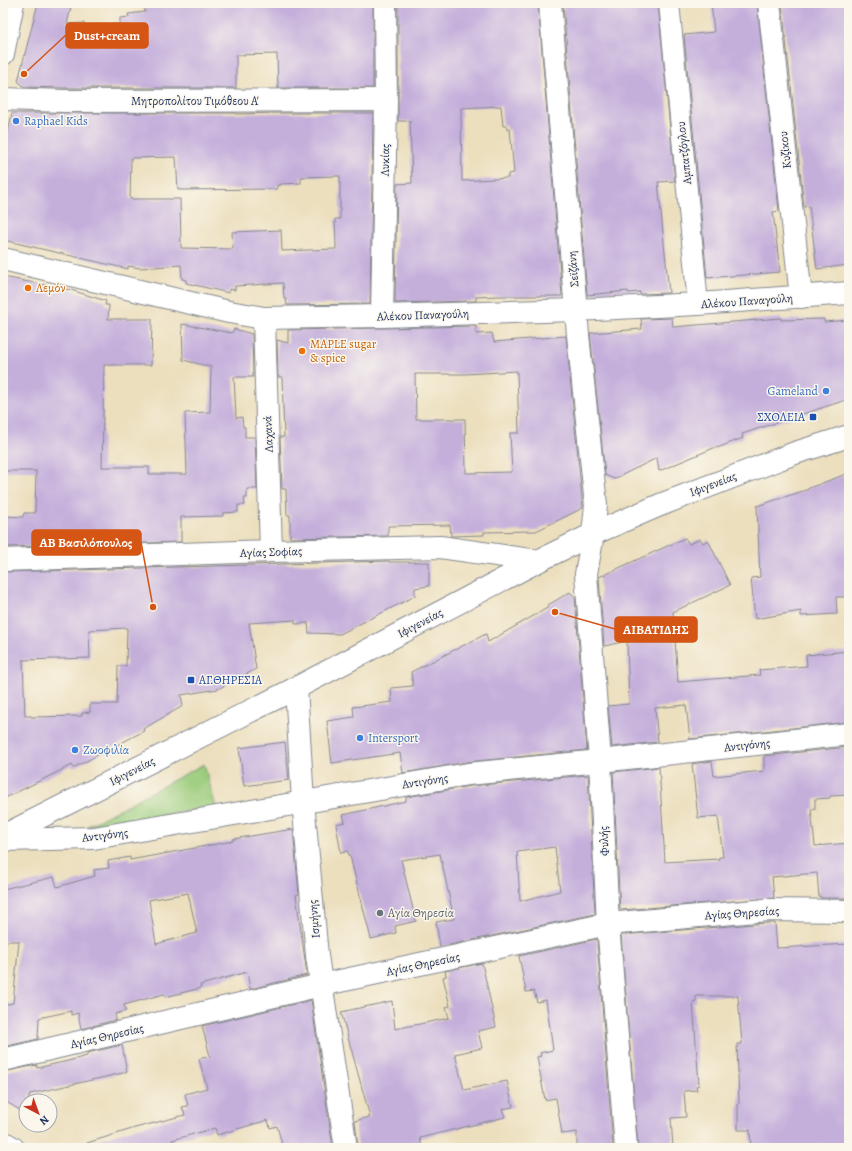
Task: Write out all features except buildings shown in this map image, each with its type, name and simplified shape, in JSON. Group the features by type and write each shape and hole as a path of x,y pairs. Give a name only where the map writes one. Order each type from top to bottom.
{"street":[{"path":"3,54 13,3"},
{"name":"Λυκίας","path":"382,316 386,100 385,3"},
{"name":"Σεϊζάνη","path":"550,3 576,310 596,505 593,534"},
{"name":"Αμπατζόγλου","path":"669,3 698,304"},
{"name":"Κυζίκου","path":"769,3 801,297"},
{"name":"Μητροπολίτου Τιμόθεου Α'","path":"3,99 65,101 386,100"},
{"name":"Αλέκου Παναγούλη","path":"3,259 229,312 264,318 576,310 698,304 849,293"},
{"name":"Λαχανά","path":"264,318 271,551"},
{"name":"Ιφιγενείας","path":"3,836 296,688 538,561 593,534 660,505 795,452 849,436"},
{"name":"Φυλής","path":"593,534 586,574 600,761 608,924 626,1148"},
{"name":"Αγίας Σοφίας","path":"3,560 440,547 538,561"},
{"name":"Ισμήνης","path":"296,688 303,801 317,956 346,1148"},
{"name":"Αντιγόνης","path":"3,840 94,838 303,801 468,774 849,734"},
{"name":"Αγίας Θηρεσίας","path":"3,1060 321,986 608,924 767,910 849,910"},
{"path":"3,1142 12,1148"}],"green space":[{"path":"204,764 216,807 86,827"}],"place":[{"name":"Dust+cream","path":"24,74"},
{"name":"Raphael Kids","path":"16,121"},
{"name":"Λεμόν","path":"28,288"},
{"name":"MAPLE sugar & spice","path":"302,351"},
{"name":"Gameland","path":"826,391"},
{"name":"ΣΧΟΛΕΙΑ","path":"813,417"},
{"name":"ΑΒ Βασιλόπουλος","path":"153,607"},
{"name":"ΑΙΒΑΤΙΔΗΣ","path":"555,612"},
{"name":"ΑΓ.ΘΗΡΕΣΙΑ","path":"191,680"},
{"name":"Intersport","path":"360,738"},
{"name":"Ζωοφιλία","path":"75,750"},
{"name":"Αγία Θηρεσία","path":"380,913"}]}
